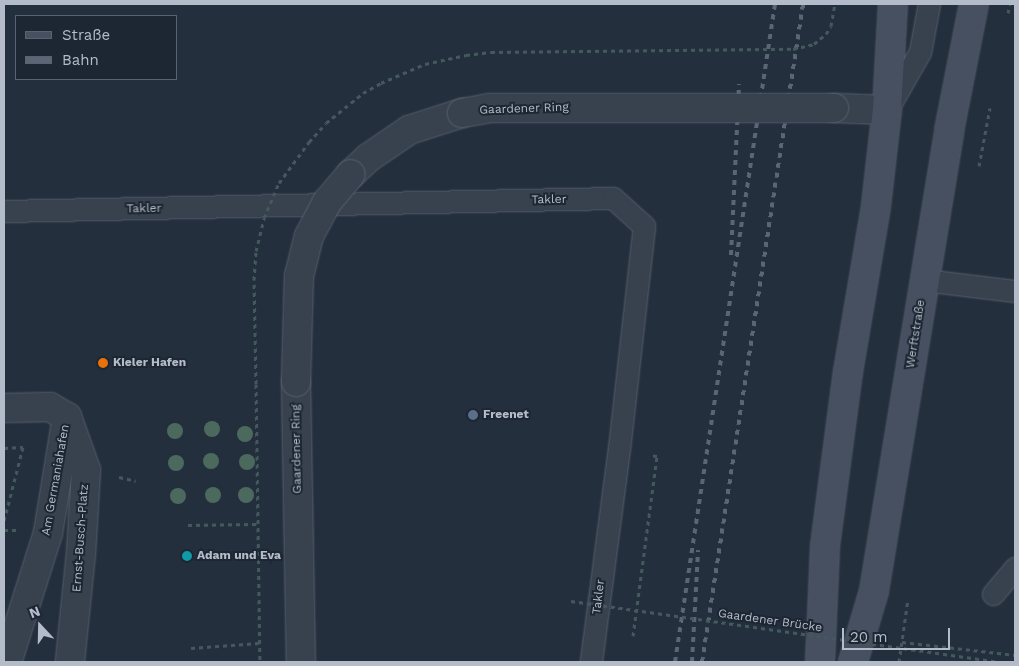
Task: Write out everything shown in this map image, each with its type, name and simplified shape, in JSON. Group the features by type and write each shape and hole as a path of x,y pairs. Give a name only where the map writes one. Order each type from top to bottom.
{"main road":[{"path":"820,662 825,546 848,372 876,206 887,110 893,4"},
{"name":"Werftstraße","path":"853,662 874,591 949,131 974,4"}],"street":[{"name":"Gaardener Ring","path":"301,662 296,382 298,286 309,236 317,218 339,187 368,158 409,130 443,117 490,108 834,108 887,110"},
{"name":"Am Germaniahafen","path":"4,408 50,407 66,417 48,533 6,662"},
{"name":"Ernst-Busch-Platz","path":"66,417 86,470 81,553 70,662"}],"lane":[{"path":"887,110 920,52 929,4"},
{"name":"Takler","path":"4,211 613,198 644,226 590,662"},
{"path":"924,280 1015,291"},
{"path":"993,594 1015,568"}],"path":[{"path":"826,34 835,4"},
{"path":"1006,22 1010,4"},
{"path":"979,168 990,104"},
{"path":"256,384 260,662"},
{"path":"4,448 23,447 4,521"},
{"path":"633,636 657,456"},
{"path":"188,526 258,524"},
{"path":"899,662 909,594"},
{"name":"Gaardener Brücke","path":"571,601 997,662"},
{"path":"901,642 1015,655"},
{"path":"191,648 260,643"}],"railway":[{"path":"675,662 775,4"},
{"path":"702,662 803,4"},
{"path":"731,255 739,84"},
{"path":"692,662 698,550"}],"place":[{"name":"Kieler Hafen","path":"103,363"},
{"name":"Freenet","path":"473,415"},
{"name":"Adam und Eva","path":"187,556"}]}
